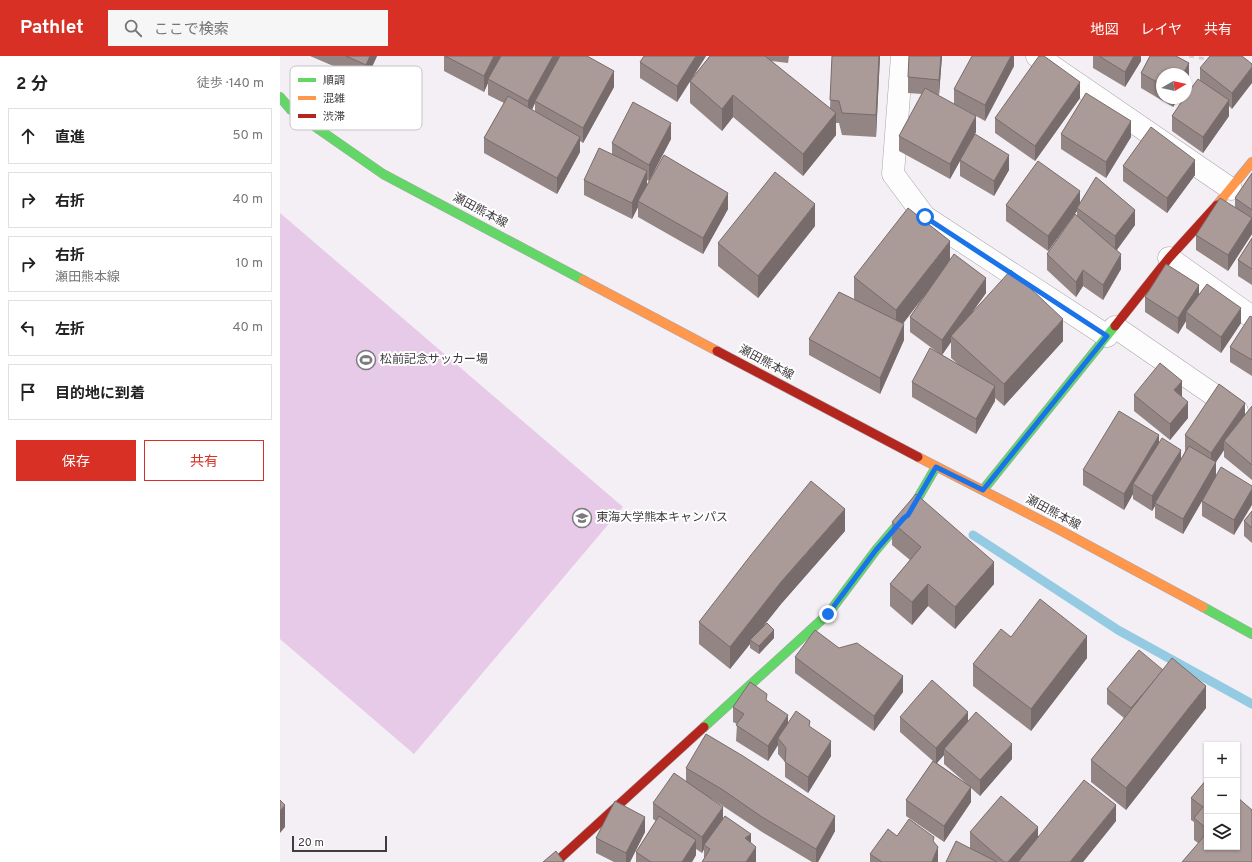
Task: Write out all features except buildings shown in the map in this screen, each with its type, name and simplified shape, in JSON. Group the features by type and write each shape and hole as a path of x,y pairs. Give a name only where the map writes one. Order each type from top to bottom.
{"main road":[{"name":"瀬田熊本線","path":"280,96 290,109"},
{"name":"瀬田熊本線","path":"319,130 383,174 936,467 983,490 1252,634"},
{"path":"983,490 1169,258 1231,189 1252,162"},
{"path":"561,861 828,614 876,550 908,515 936,467"}],"street":[{"path":"902,56 893,174 925,217 1248,418"},
{"path":"1037,56 1231,189"},
{"path":"1169,258 1252,317"}],"shaded area":[{"name":"松前記念サッカー場","path":"280,213 623,507 414,754 280,639"}],"waterway":[{"path":"973,535 1118,630 1252,704"}],"railway":[{"path":"1189,56 1218,61"}],"traffic: fast":[{"path":"280,97 290,109"},
{"path":"320,130 383,174 583,280"},
{"path":"983,490 1115,326"},
{"path":"704,727 828,614 876,550 904,517 908,515 936,467"},
{"path":"1203,607 1252,634"}],"traffic: slow":[{"path":"1217,205 1252,162"},
{"path":"583,280 717,351"},
{"path":"918,457 1056,528 1203,607"}],"traffic: jam":[{"path":"1115,326 1169,258 1217,205"},
{"path":"717,351 918,457"},
{"path":"556,862 704,727"}],"place":[{"name":"松前記念サッカー場","path":"366,360"},
{"name":"東海大学熊本キャンパス","path":"582,518"}],"route":[{"path":"828,614 876,550 908,515 936,467 983,490 1107,336 925,217"}]}
